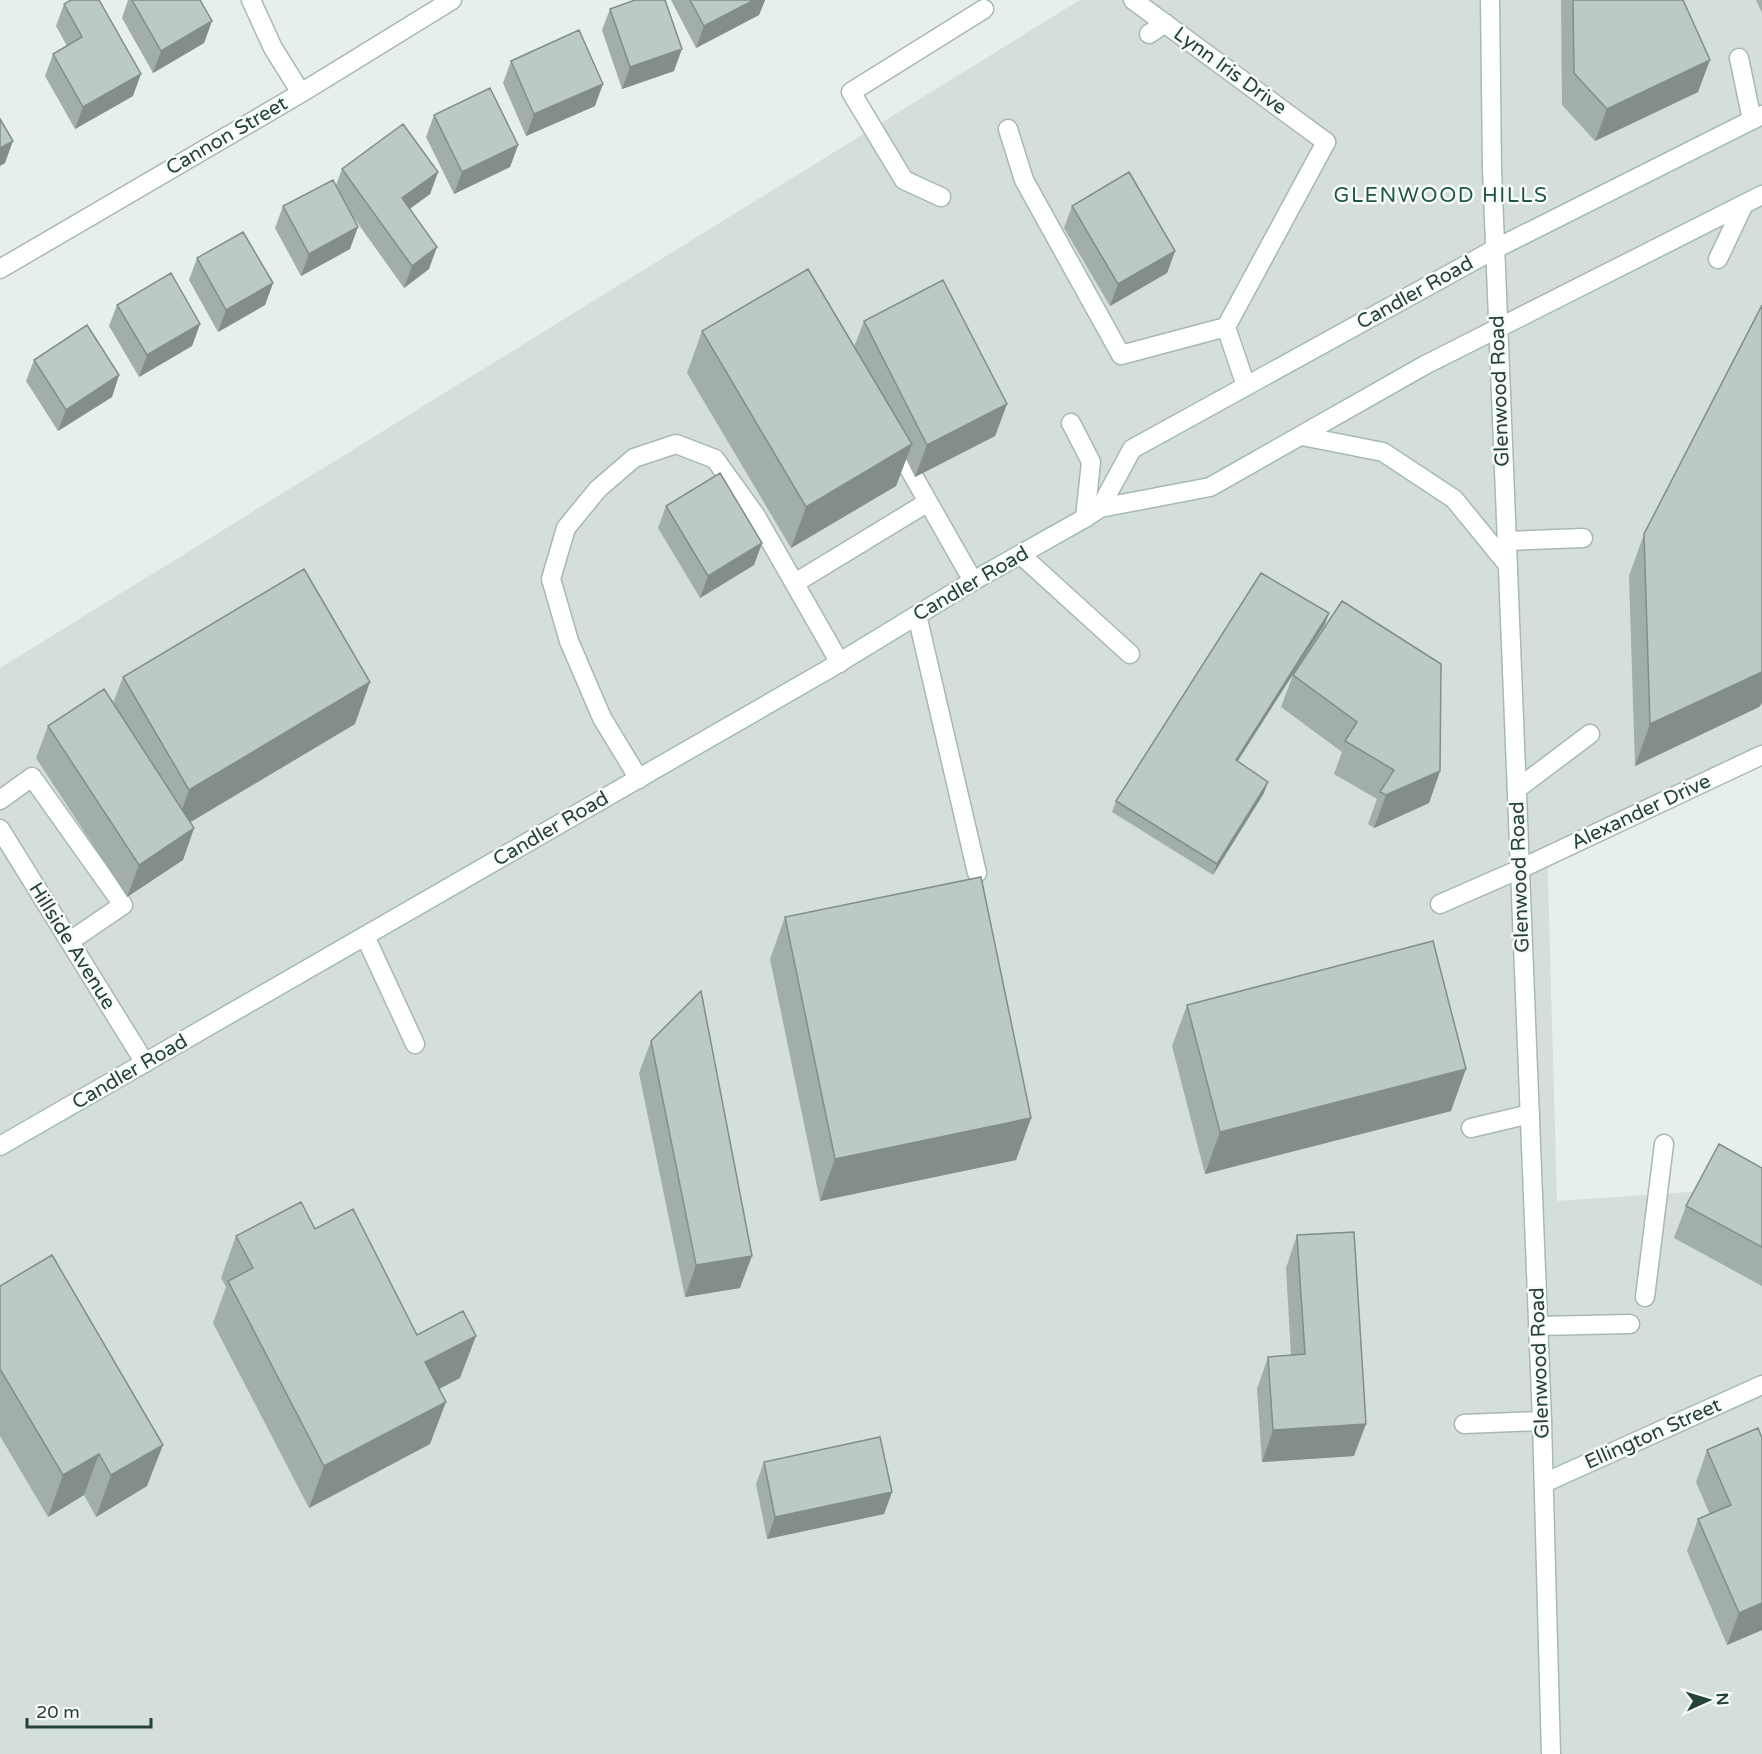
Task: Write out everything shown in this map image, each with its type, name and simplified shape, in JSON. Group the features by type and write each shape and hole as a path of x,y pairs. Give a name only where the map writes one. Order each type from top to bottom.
{"main road":[{"path":"251,0 273,48 301,93"},
{"name":"Cannon Street","path":"0,268 301,93 452,0"},
{"name":"Lynn Iris Drive","path":"1133,0 1326,142 1226,327"},
{"name":"Glenwood Road","path":"1490,0 1492,169 1542,1421 1551,1754"},
{"path":"941,198 903,180 851,92 984,9"},
{"path":"1149,34 1165,24"},
{"path":"1739,58 1757,117"},
{"name":"Candler Road","path":"1093,513 1132,449 1496,249 1757,117"},
{"path":"1008,129 1024,180 1121,355 1226,327 1246,386"},
{"name":"Candler Road","path":"0,1146 840,663 973,581 1093,513 1210,487 1425,365 1762,195"},
{"path":"1718,259 1744,204"},
{"path":"882,422 973,581"},
{"path":"1071,423 1091,462 1093,513"},
{"path":"1302,436 1383,452 1454,499 1509,565"},
{"path":"639,779 602,718 569,641 551,579 566,528 598,489 634,458 676,444 715,459 756,516 840,663"},
{"path":"795,583 928,502"},
{"path":"1506,541 1583,538"},
{"path":"1021,555 1130,654"},
{"path":"917,615 977,873"},
{"path":"1517,789 1590,734"},
{"name":"Alexander Drive","path":"1440,904 1520,869 1762,755"},
{"path":"0,800 32,777 123,905 70,941"},
{"name":"Hillside Avenue","path":"0,829 145,1063"},
{"path":"365,936 415,1044"},
{"path":"1471,1128 1530,1114"},
{"path":"1645,1298 1664,1144"},
{"path":"1538,1326 1630,1324"},
{"name":"Ellington Street","path":"1544,1483 1762,1385"},
{"path":"1464,1424 1542,1421"}],"shaded area":[{"path":"1080,0 1762,0 1762,748 1547,844 1557,1201 1762,1187 1762,1754 0,1754 0,668"}],"building":[{"path":"71,0 99,0 141,74 83,107 53,54 82,37 64,4"},
{"path":"132,0 200,0 212,21 161,51"},
{"path":"635,0 665,0 682,49 630,67 610,9"},
{"path":"690,0 754,0 704,26"},
{"path":"1573,0 1683,0 1710,60 1607,109 1574,73"},
{"path":"579,30 603,84 534,114 511,61"},
{"path":"490,88 518,145 462,172 434,115"},
{"path":"0,119 13,141 0,148"},
{"path":"403,124 438,172 402,198 437,247 412,266 342,169"},
{"path":"1129,172 1175,251 1118,284 1072,206"},
{"path":"333,180 358,227 309,254 283,206"},
{"path":"243,232 273,283 226,310 197,258"},
{"path":"808,269 912,444 806,507 702,331"},
{"path":"171,273 200,324 147,355 117,305"},
{"path":"943,280 1007,404 927,445 864,321"},
{"path":"1762,305 1762,672 1650,724 1644,534"},
{"path":"87,325 119,375 66,410 34,360"},
{"path":"720,473 762,543 708,576 666,506"},
{"path":"304,569 370,682 189,790 123,677"},
{"path":"1261,573 1329,613 1236,760 1268,782 1217,864 1116,801"},
{"path":"1342,601 1441,664 1440,771 1386,795 1380,792 1394,770 1345,741 1357,722 1293,675"},
{"path":"104,689 194,828 139,865 48,726"},
{"path":"981,877 1031,1118 835,1159 785,917"},
{"path":"1433,941 1466,1069 1220,1132 1187,1005"},
{"path":"701,991 752,1256 696,1265 651,1041"},
{"path":"1719,1144 1762,1168 1762,1247 1686,1206"},
{"path":"301,1202 315,1229 353,1209 417,1335 463,1311 476,1336 425,1362 446,1402 324,1466 228,1281 253,1268 236,1236"},
{"path":"1354,1232 1366,1424 1273,1430 1268,1357 1305,1354 1297,1235"},
{"path":"52,1255 163,1445 111,1475 99,1454 63,1475 0,1369 0,1286"},
{"path":"1758,1428 1762,1438 1762,1603 1739,1613 1698,1519 1731,1505 1707,1450"},
{"path":"880,1437 892,1492 775,1517 764,1462"}],"district":[{"name":"GLENWOOD HILLS","path":"1441,195"}]}
